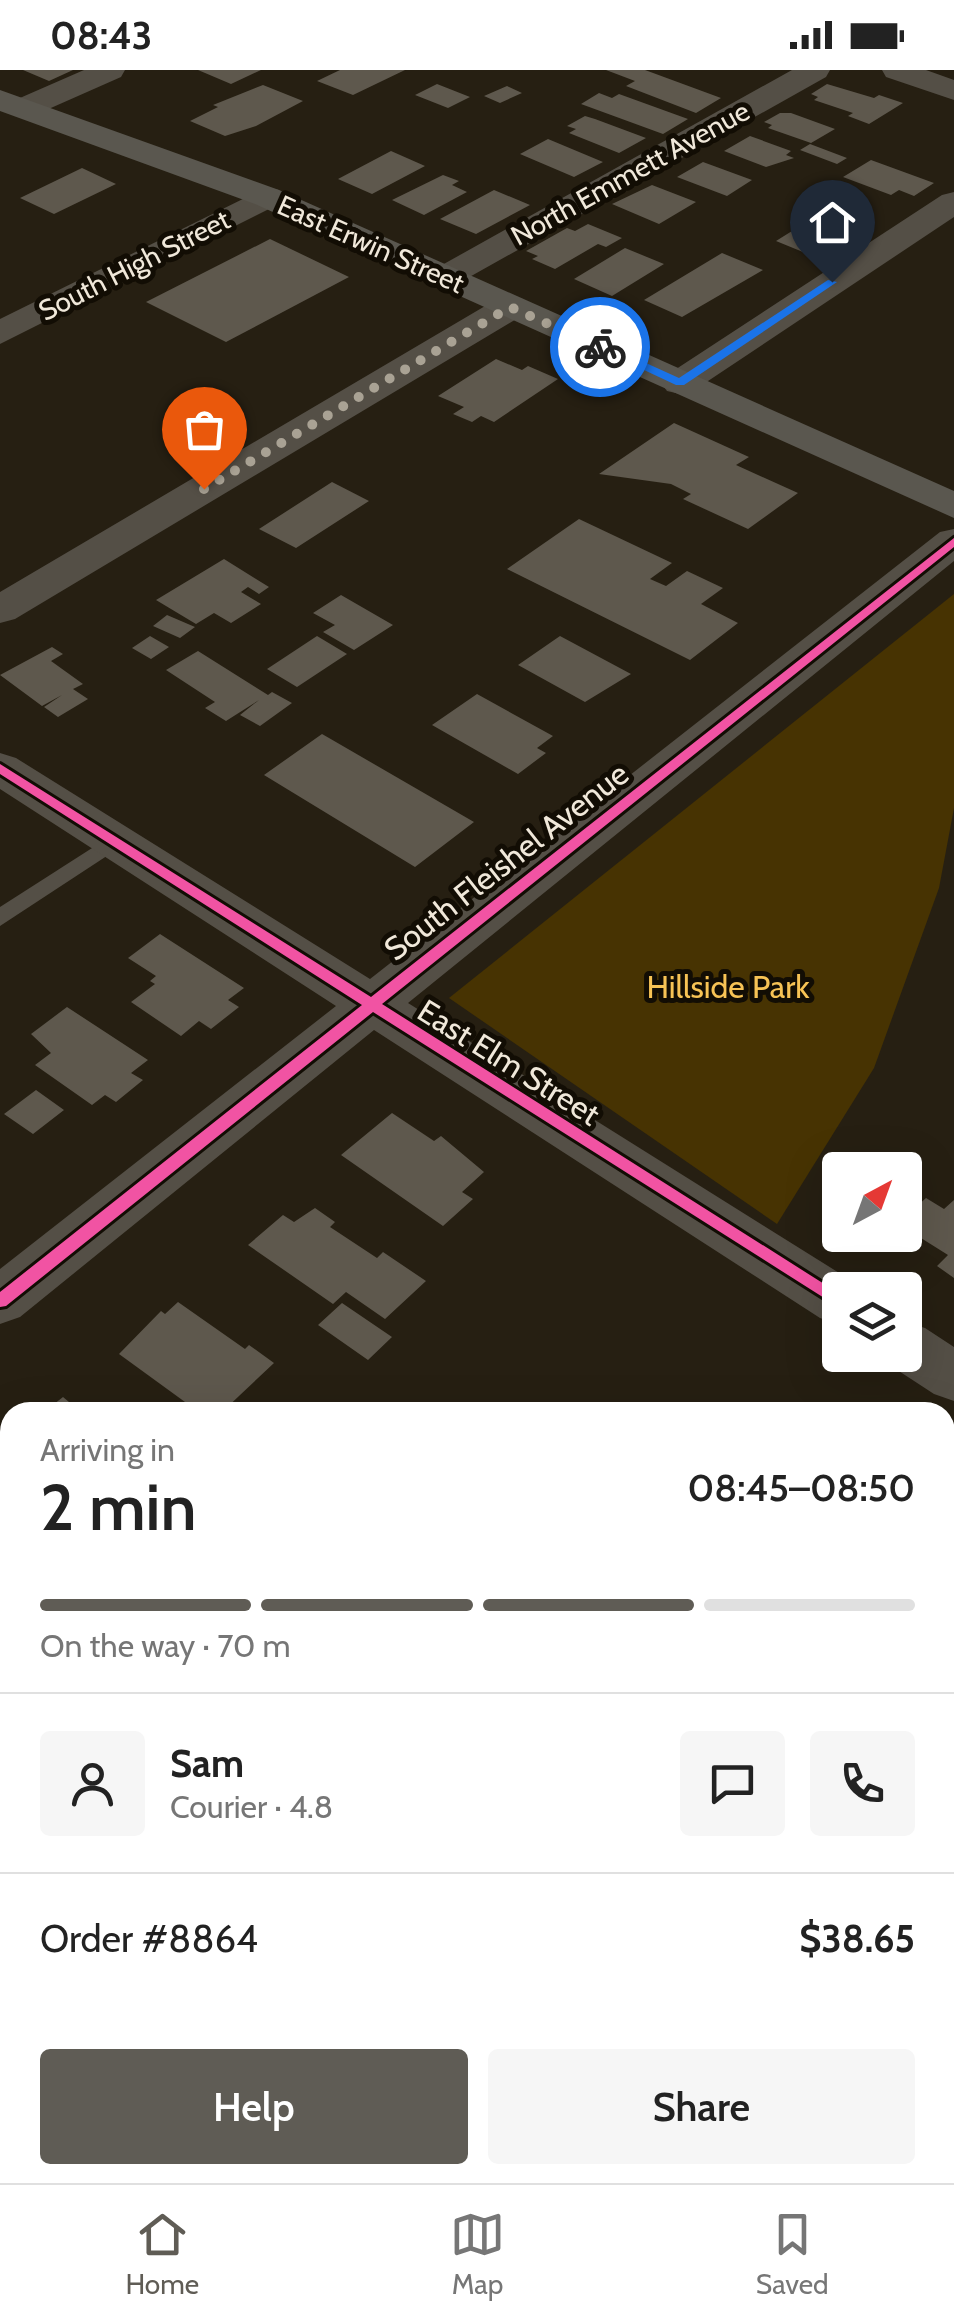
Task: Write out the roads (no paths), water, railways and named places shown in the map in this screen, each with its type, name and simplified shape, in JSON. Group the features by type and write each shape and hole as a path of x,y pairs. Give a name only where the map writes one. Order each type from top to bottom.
{"main road":[{"name":"East Erwin Street","path":"12,104 267,198 954,506"}],"street":[{"path":"12,104 110,70"},
{"name":"North Emmett Avenue","path":"445,277 816,70"},
{"path":"896,70 954,90"},
{"name":"South High Street","path":"0,333 267,198"},
{"path":"680,382 954,202"},
{"path":"0,610 510,307"},
{"name":"South Fleishel Avenue","path":"0,1302 954,541"},
{"name":"East Elm Street","path":"0,768 368,1006 822,1291"},
{"path":"922,1356 954,1376"}],"lane":[{"path":"0,918 114,841"}],"park label":[{"name":"Hillside Park","path":"728,986"}]}
